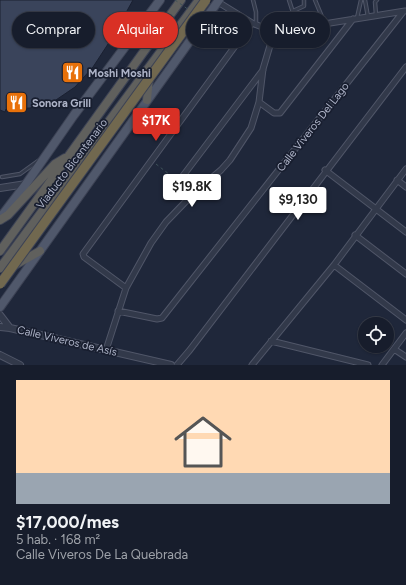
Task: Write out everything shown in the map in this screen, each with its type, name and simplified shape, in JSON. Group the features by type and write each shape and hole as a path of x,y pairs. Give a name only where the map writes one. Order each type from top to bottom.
{"highway":[{"path":"0,251 181,0"},
{"path":"0,268 199,0"},
{"name":"Viaducto Bicentenario","path":"0,284 206,0"},
{"path":"147,100 150,67"},
{"path":"1,215 8,215 55,164 68,157"},
{"path":"0,273 40,251"}],"main road":[{"path":"1,215 26,184 160,0"},
{"path":"0,307 219,1"}],"street":[{"path":"219,1 260,26"},
{"path":"330,23 405,11"},
{"name":"Calle Viveros Del Lago","path":"118,311 157,319 162,318 405,11"},
{"path":"259,102 274,112 280,112 355,19"},
{"path":"126,288 84,257 83,254 254,24"},
{"path":"106,350 126,288 151,242 166,222 194,193 221,170 237,151 250,128 259,102 263,69 269,48"},
{"path":"176,365 189,351 325,170 406,67"},
{"path":"194,193 179,181 263,69"},
{"path":"252,365 334,265 374,209 406,169"},
{"path":"325,170 406,232"},
{"path":"397,180 406,186"},
{"path":"0,188 26,184"},
{"path":"355,235 406,274"},
{"path":"334,265 406,320"},
{"name":"Calle Viveros de Asís","path":"0,315 10,328"},
{"name":"Calle Viveros de Asís","path":"0,327 172,365"},
{"path":"406,333 394,349 406,357"},
{"path":"271,340 368,365"},
{"path":"382,365 391,353"},
{"path":"0,355 20,365"}],"lane":[{"path":"253,0 256,12 254,24"},
{"path":"289,0 293,11 304,6 304,0"},
{"path":"315,0 320,12"},
{"path":"355,19 361,0"},
{"path":"365,0 368,17"},
{"path":"376,16 375,2 377,0"},
{"path":"2,177 20,174 45,156"}],"path":[{"path":"152,162 179,181"}],"building":[{"path":"0,0 133,0 126,12 103,12 103,48 105,48 93,67 75,87 53,102 30,108 6,109 5,112 0,110"}],"place":[{"name":"Moshi Moshi","path":"72,73"},
{"name":"Sonora Grill","path":"16,103"}]}
